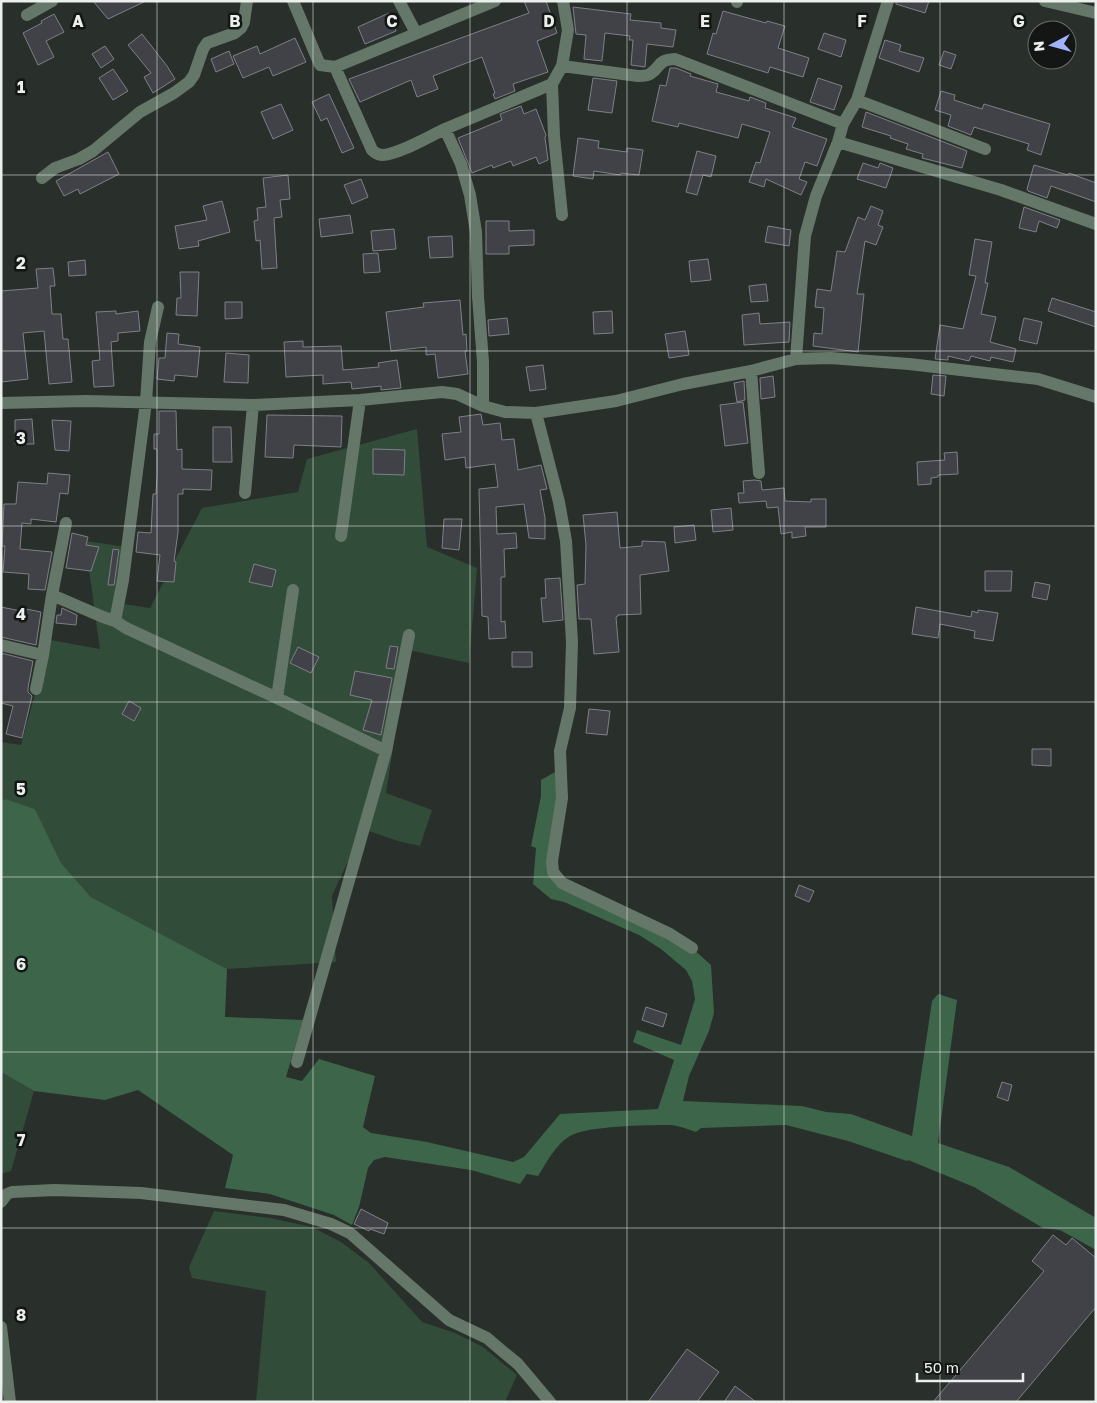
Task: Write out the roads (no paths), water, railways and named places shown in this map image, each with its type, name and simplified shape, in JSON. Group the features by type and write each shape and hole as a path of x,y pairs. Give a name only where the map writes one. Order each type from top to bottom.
{"street":[{"path":"27,15 52,1"},
{"path":"42,178 55,168 79,159 93,151 140,112 174,93 189,82 207,43 236,33 241,28 244,22 247,1"},
{"path":"293,1 320,65 335,67 495,1"},
{"path":"399,1 416,33"},
{"path":"562,1 568,30 562,66 552,84 554,136 562,215"},
{"path":"796,359 805,236 816,196 838,142 843,124 856,100 888,1"},
{"path":"1045,1 1096,13"},
{"path":"562,66 638,76 650,74 659,64 666,60 675,59 843,124"},
{"path":"335,67 372,150 377,154 383,155 397,151 552,84"},
{"path":"856,100 985,149"},
{"path":"445,129 461,164 470,194 476,232 483,362 483,406"},
{"path":"838,142 1001,190 1096,224"},
{"path":"115,621 123,580 146,402 150,342 158,307"},
{"path":"1,403 86,401 253,405 360,400 442,392 458,394 483,406 504,412 536,413 616,401 683,384 751,372 796,359 830,358 909,364 1038,379 1096,397"},
{"path":"751,372 759,473"},
{"path":"341,536 360,400"},
{"path":"245,493 253,405"},
{"path":"536,413 559,502 566,541 572,642 570,708 560,751 562,798 552,861 553,872 562,883 670,934 692,948"},
{"path":"36,689 66,523"},
{"path":"277,698 293,590"},
{"path":"52,595 115,621 126,628 386,751"},
{"path":"297,1062 386,751 409,635"},
{"path":"1,645 43,656"},
{"path":"1,1202 7,1194 12,1192 55,1190 141,1193 284,1210 331,1224 350,1233 449,1320 487,1338 518,1364 550,1402"},
{"path":"1,1327 10,1402"}]}
